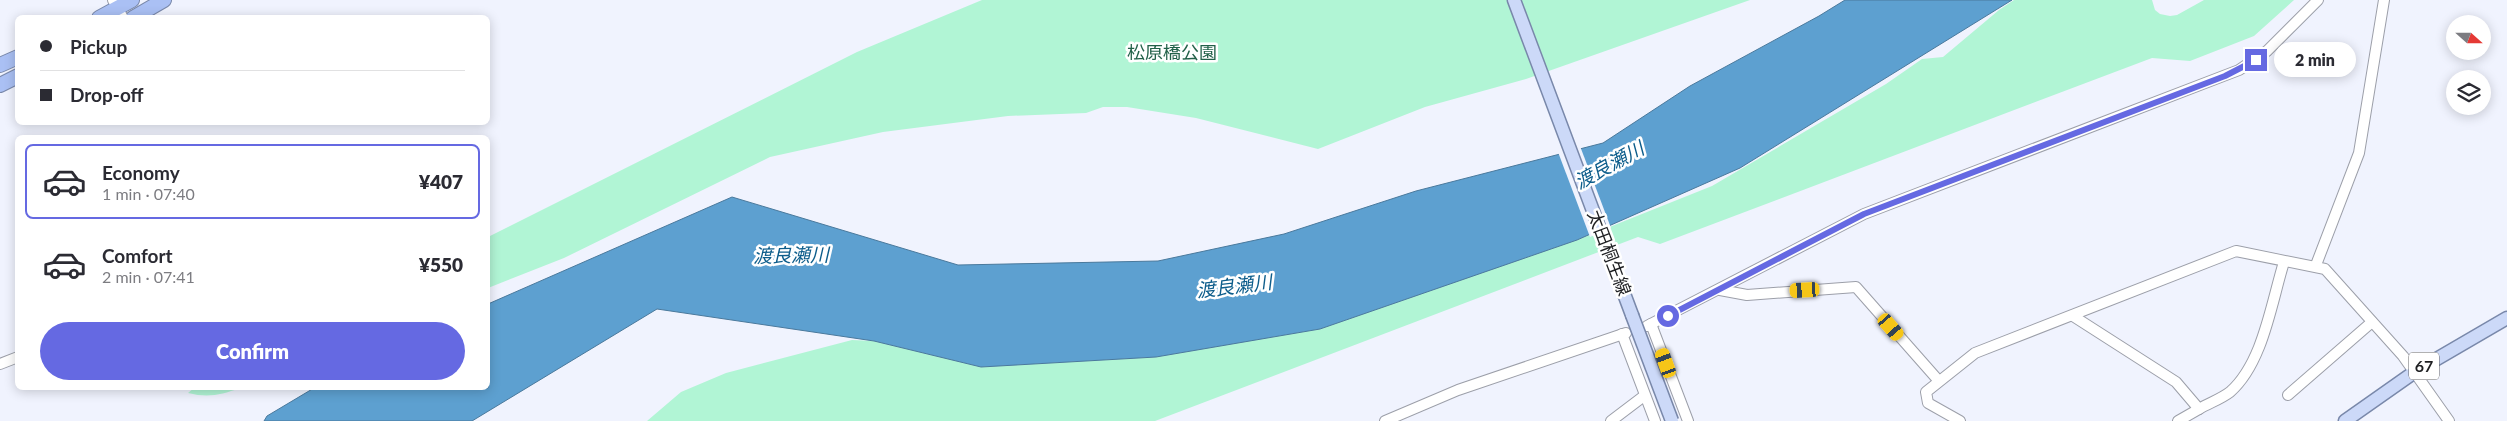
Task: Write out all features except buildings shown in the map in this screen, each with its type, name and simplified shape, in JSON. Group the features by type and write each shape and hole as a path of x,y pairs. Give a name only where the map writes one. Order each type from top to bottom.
{"highway":[{"path":"105,15 132,0"},
{"path":"138,15 164,0"},
{"path":"0,65 15,58"},
{"path":"0,85 15,78"}],"main road":[{"name":"太田桐生線","path":"1514,0 1672,421"},
{"name":"67","path":"2345,421 2416,371 2507,318"}],"street":[{"path":"1688,421 1649,325 1864,214 2239,70 2267,51 2318,0"},
{"path":"2316,266 2358,153 2384,0"},
{"path":"1960,421 1928,403 1926,392 1938,380 1975,353 2236,251 2325,269 2416,371 2449,421"},
{"path":"2178,421 2228,394 2240,382 2255,359 2284,262"},
{"path":"1720,290 1747,295 1856,287 1938,380"},
{"path":"2073,316 2176,382 2199,408"},
{"path":"2288,395 2372,322"},
{"path":"1385,421 1458,390 1624,334 1654,421"},
{"path":"1,361 15,358"},
{"path":"1611,421 1644,396"}],"green space":[{"name":"松原橋公園","path":"982,0 1750,0 1526,79 1425,107 1318,149 1196,118 1127,107 1103,107 1086,113 1008,116 883,132 770,157 564,258 490,287 490,236 857,52"},
{"path":"2014,0 2152,0 2155,10 2160,14 2170,16 2177,15 2204,0 2294,0 2254,36 2190,61 2152,58 1660,244 1638,237 1155,421 647,421 681,392 726,373 852,340 874,341 981,367 1156,357 1320,329 1577,240 1712,186 1886,84 1922,59 1943,57 1999,10"},
{"path":"192,390 234,390 214,395 188,393"}],"water":[{"name":"渡良瀬川","path":"1845,0 2012,0 1740,168 1577,240 1320,329 1156,357 981,367 874,341 657,309 472,421 264,421 267,416 311,390 490,390 490,303 732,197 958,265 1158,261 1284,234 1416,191 1603,143 1690,86"}],"pier":[{"path":"1580,146 1611,228 1590,237 1558,152"}],"route":[{"path":"1668,316 1864,214 2225,76 2256,60"}]}
